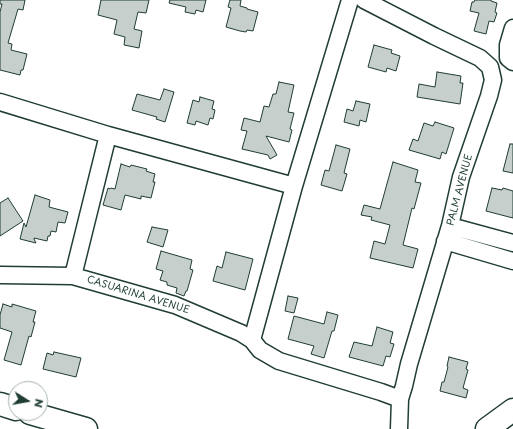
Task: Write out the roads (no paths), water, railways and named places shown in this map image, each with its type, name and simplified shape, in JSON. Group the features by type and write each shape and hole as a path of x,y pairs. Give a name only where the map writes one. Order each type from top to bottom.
{"highway":[{"path":"487,429 513,410"},
{"path":"48,418 86,429"},
{"path":"496,429 513,421"}],"street":[{"path":"252,340 294,186 350,0"},
{"name":"PALM AVENUE","path":"364,0 480,58 490,67 493,80 489,96 461,177 448,233 409,364 400,399 399,429"},
{"path":"513,28 508,45 508,58 513,62"},
{"path":"0,102 108,135 294,186"},
{"path":"73,276 108,135"},
{"path":"448,233 513,243"},
{"path":"448,233 513,261"},
{"name":"CASUARINA AVENUE","path":"0,275 73,276 174,304 242,333 252,340 260,350 279,361 400,399"}]}
